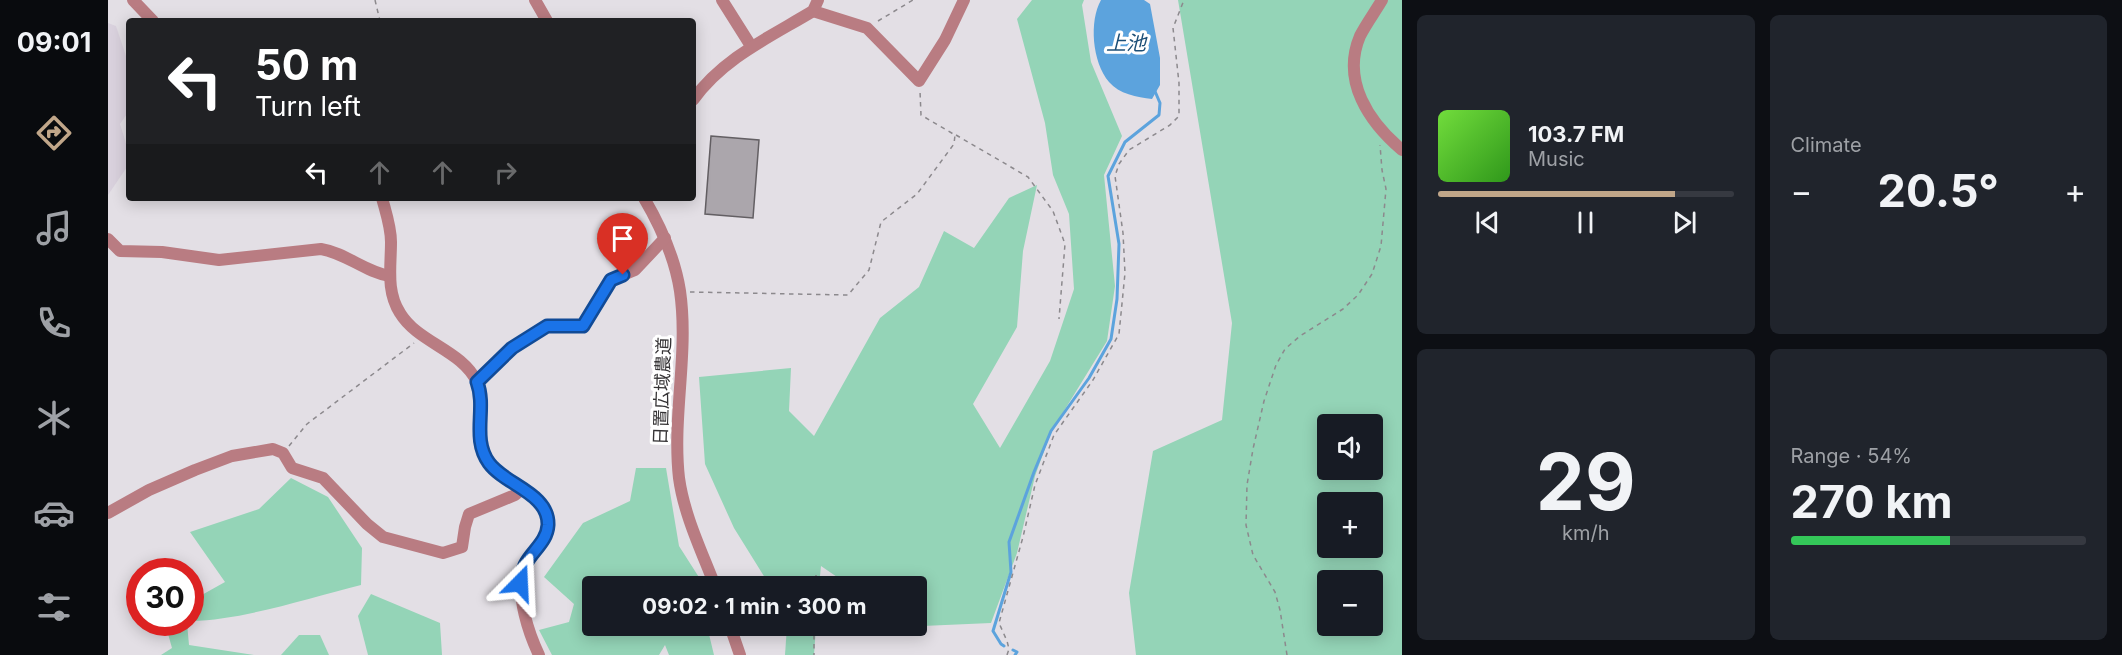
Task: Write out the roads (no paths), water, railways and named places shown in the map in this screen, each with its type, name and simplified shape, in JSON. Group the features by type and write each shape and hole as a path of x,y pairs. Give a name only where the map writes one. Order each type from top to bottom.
{"street":[{"path":"133,0 150,18"},
{"path":"535,0 545,18"},
{"path":"723,0 752,46"},
{"path":"696,96 730,61 815,5 867,28 919,81 945,40 964,0"},
{"path":"1382,0 1360,36 1355,54 1354,82 1365,107 1379,127 1402,150"},
{"path":"383,201 390,229 391,291 399,312 411,327 468,368 477,382 480,394 478,428 481,448 490,465 536,499 543,507 548,524 543,540 525,565 520,583 527,626 539,655"},
{"name":"日置広域農道","path":"646,201 665,238 674,263 680,291 682,322 678,429 680,480 686,508 711,576"},
{"path":"477,382 512,348 547,326 583,326 611,280 635,270 665,238"},
{"path":"108,239 120,251 162,252 219,260 321,249 334,251 378,274 390,276"},
{"path":"108,513 149,490 232,456 273,449 283,453 292,468 323,478 367,524 383,537 443,553 462,547 469,514 515,495 522,489"},
{"path":"733,636 740,655"}],"water":[{"name":"上池","path":"1101,0 1144,0 1150,4 1160,58 1160,85 1152,99 1123,92 1113,86 1103,74 1094,41 1095,19"}],"waterway":[{"path":"1004,646 993,631 1011,572 1009,542 1051,431 1089,378 1111,339 1117,299 1119,244 1108,176 1125,142 1159,115 1160,103 1154,89"},
{"path":"1013,650 1017,652 1015,655"}]}
